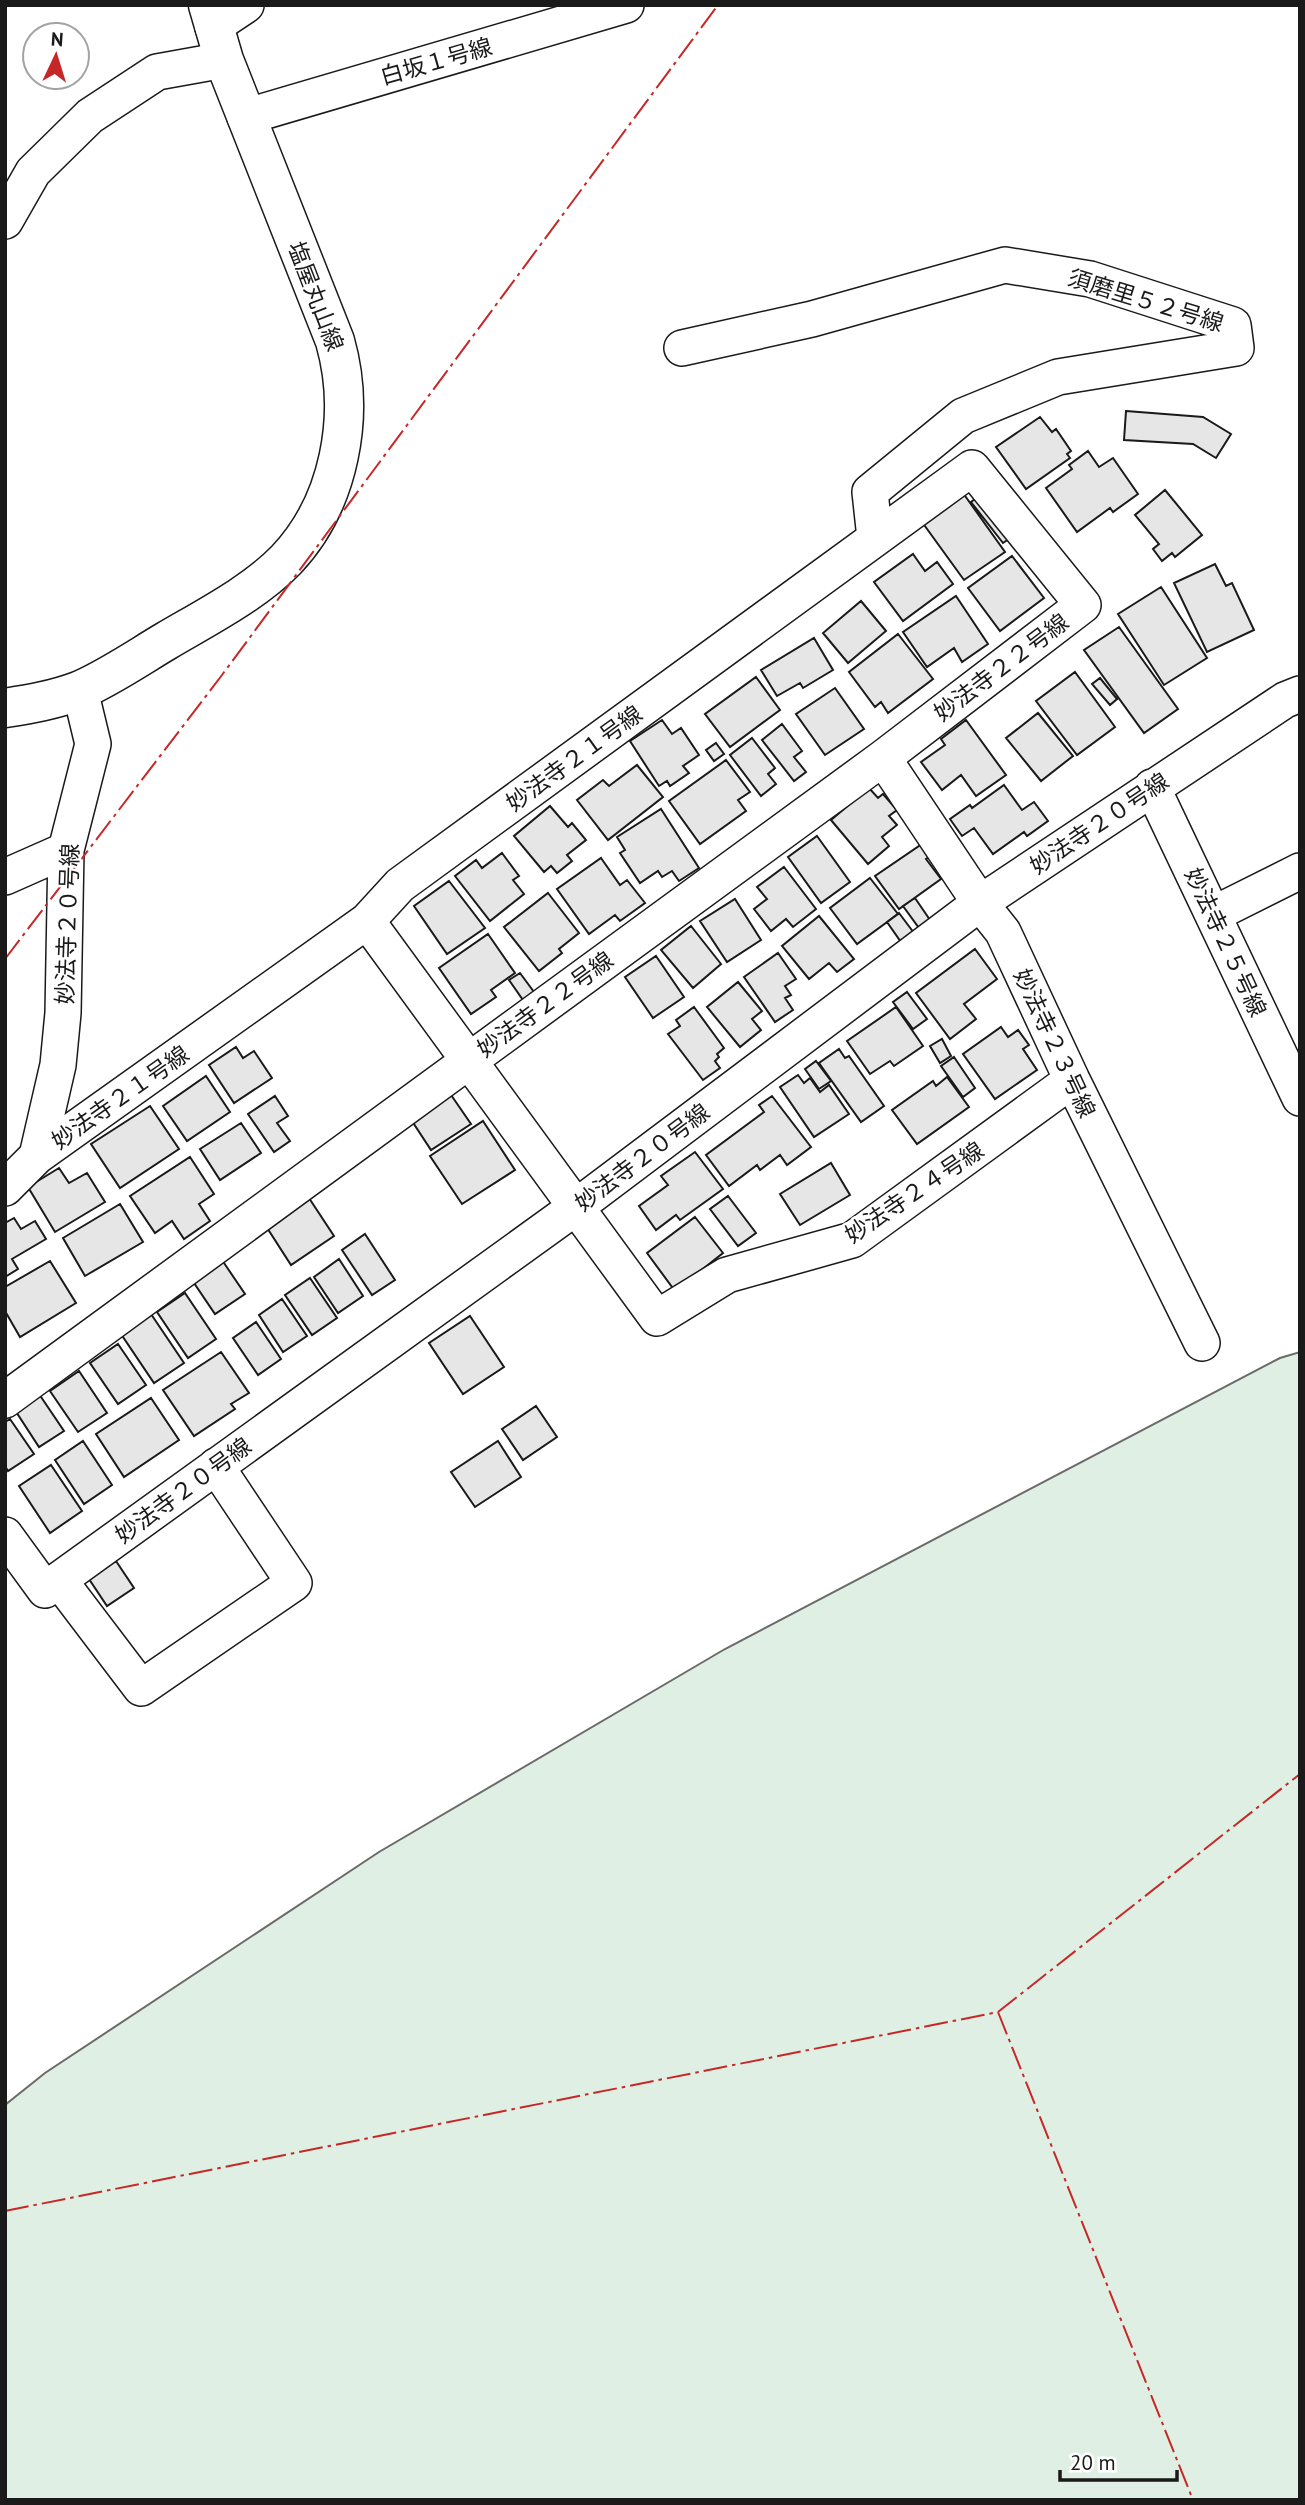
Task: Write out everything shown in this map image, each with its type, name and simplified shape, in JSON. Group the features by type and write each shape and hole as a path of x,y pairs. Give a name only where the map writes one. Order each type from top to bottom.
{"street":[{"path":"5,221 33,172 90,116 215,31 246,5"},
{"name":"白坂１号線","path":"246,117 626,5"},
{"name":"塩屋丸山線","path":"5,708 49,701 80,690 262,581 286,560 308,533 330,489 345,415 343,369 335,341 246,117 215,31"},
{"name":"須磨里５２号線","path":"682,348 812,319 1005,265 1090,279 1233,325 1236,348 1058,377 963,416 870,492 875,538"},
{"name":"妙法寺２１号線","path":"37,1156 367,921 400,885 972,468 1083,605"},
{"name":"妙法寺２２号線","path":"5,1400 883,758 1083,605"},
{"name":"妙法寺２０号線","path":"37,1156 58,1065 63,1013 66,850 93,744 80,690"},
{"name":"妙法寺２０号線","path":"59,1580 576,1206 980,903 1284,700 1300,694"},
{"name":"妙法寺２３号線","path":"883,758 980,903 1003,932 1072,1080 1202,1343"},
{"name":"妙法寺２５号線","path":"1152,787 1214,914 1289,1049 1300,1098"},
{"path":"5,877 66,850"},
{"path":"1214,914 1300,871"},
{"name":"妙法寺２４号線","path":"367,921 657,1318 727,1275 852,1240 1072,1080"},
{"path":"5,1188 37,1156"},
{"path":"5,1535 45,1590 59,1580 141,1688 294,1583 216,1466"}],"green space":[{"path":"1300,1352 1300,2500 5,2500 5,2105 45,2073 379,1852 725,1649 1280,1358"}],"building":[{"path":"1126,411 1203,417 1231,434 1216,458 1193,444 1124,440"},
{"path":"1040,417 1052,432 1056,429 1071,451 1067,454 1070,458 1026,489 996,447"},
{"path":"1088,451 1099,467 1113,458 1138,494 1113,512 1110,508 1077,532 1046,488 1072,469 1069,465"},
{"path":"1165,490 1202,535 1175,557 1172,553 1162,561 1153,549 1159,544 1135,515"},
{"path":"963,493 1005,552 964,580 922,522"},
{"path":"982,494 1013,536 1003,543 971,502"},
{"path":"913,554 925,571 937,562 953,584 903,621 874,582"},
{"path":"1012,556 1044,598 1000,631 968,588"},
{"path":"1215,564 1226,586 1232,583 1254,630 1207,652 1174,583"},
{"path":"1161,587 1207,658 1164,685 1118,614"},
{"path":"956,596 988,644 962,662 954,648 927,667 903,632"},
{"path":"861,601 886,631 848,663 823,633"},
{"path":"1119,627 1178,709 1144,733 1084,650"},
{"path":"898,634 933,679 888,713 881,702 875,707 849,672"},
{"path":"814,638 833,670 803,688 800,683 777,696 761,670"},
{"path":"1075,672 1115,727 1077,755 1036,701"},
{"path":"756,677 780,710 730,747 705,714"},
{"path":"1100,678 1117,699 1110,705 1092,684"},
{"path":"835,688 864,729 825,755 796,714"},
{"path":"1038,713 1073,756 1041,781 1006,738"},
{"path":"662,720 672,734 681,728 699,755 683,766 689,773 670,786 667,781 659,786 630,741"},
{"path":"966,720 1006,775 976,796 961,775 942,790 921,762 945,745 941,739"},
{"path":"782,724 802,751 794,757 806,772 794,781 762,740"},
{"path":"752,738 775,768 768,774 776,784 761,796 730,755"},
{"path":"716,743 724,754 714,761 706,750"},
{"path":"726,760 750,792 738,800 746,811 700,844 669,801"},
{"path":"637,765 663,797 608,840 577,800 603,780 609,786"},
{"path":"1004,785 1022,810 1034,802 1048,821 1027,836 1024,832 993,854 974,828 962,836 950,819 970,805 972,808"},
{"path":"869,788 878,798 883,794 897,810 889,816 897,825 882,837 889,846 868,864 831,820"},
{"path":"550,806 568,827 572,823 586,840 567,855 572,861 557,873 551,866 544,872 514,836"},
{"path":"661,809 699,868 679,881 672,871 662,877 658,871 640,883 620,853 625,850 617,837"},
{"path":"817,836 850,882 821,903 788,857"},
{"path":"922,844 930,856 926,859 941,879 899,909 875,876"},
{"path":"502,853 519,876 513,880 524,894 490,921 455,876 476,860 482,868"},
{"path":"601,858 620,885 627,880 645,903 620,921 615,915 589,934 557,889"},
{"path":"784,867 816,909 793,927 786,919 771,931 754,909 767,899 757,887"},
{"path":"870,878 898,914 857,944 830,908"},
{"path":"449,881 485,928 447,954 414,906"},
{"path":"548,893 579,933 559,949 562,953 539,971 504,927"},
{"path":"915,898 930,920 919,928 903,906"},
{"path":"735,899 761,940 727,962 700,921"},
{"path":"899,913 914,933 901,942 887,922"},
{"path":"819,916 854,959 837,972 829,963 809,979 782,946"},
{"path":"691,926 721,964 693,988 661,950"},
{"path":"488,934 515,973 491,990 496,997 471,1014 439,968"},
{"path":"975,949 997,979 964,1004 976,1019 950,1039 916,993"},
{"path":"778,953 796,979 785,986 791,995 785,998 793,1010 775,1022 744,977"},
{"path":"656,956 684,997 653,1018 625,977"},
{"path":"520,973 534,992 523,1000 509,980"},
{"path":"738,982 762,1011 752,1019 761,1030 740,1047 707,1007"},
{"path":"907,992 927,1019 913,1029 893,1002"},
{"path":"694,1007 724,1048 717,1054 719,1057 715,1061 720,1068 703,1080 668,1034 680,1026 676,1020"},
{"path":"896,1007 923,1046 894,1066 890,1061 870,1074 847,1041"},
{"path":"1001,1027 1008,1037 1018,1030 1029,1045 1023,1049 1037,1070 995,1099 963,1054"},
{"path":"942,1039 951,1056 940,1063 930,1046"},
{"path":"236,1047 243,1058 254,1051 272,1078 234,1103 209,1065"},
{"path":"839,1049 845,1058 849,1056 884,1106 861,1122 819,1063"},
{"path":"954,1057 975,1088 963,1097 941,1066"},
{"path":"816,1061 831,1081 819,1089 805,1069"},
{"path":"798,1075 804,1083 810,1078 820,1092 829,1085 849,1114 814,1137 780,1087"},
{"path":"206,1076 230,1112 187,1141 163,1106"},
{"path":"947,1077 969,1107 917,1144 892,1110 933,1081 936,1086"},
{"path":"449,1092 471,1124 431,1150 410,1118"},
{"path":"275,1096 288,1116 277,1123 290,1141 274,1152 248,1114"},
{"path":"772,1096 811,1147 787,1165 780,1155 760,1170 757,1165 729,1186 706,1155 764,1112 759,1105"},
{"path":"150,1106 179,1149 120,1188 91,1144"},
{"path":"483,1121 515,1170 462,1204 430,1156"},
{"path":"241,1123 261,1153 220,1180 200,1149"},
{"path":"695,1152 723,1189 680,1220 676,1215 656,1230 639,1206 668,1185 661,1176"},
{"path":"190,1157 214,1194 199,1204 210,1221 184,1239 172,1221 155,1233 130,1196"},
{"path":"831,1163 850,1195 800,1225 780,1194"},
{"path":"59,1168 69,1183 87,1173 105,1202 55,1232 28,1187"},
{"path":"307,1195 334,1236 291,1265 264,1223"},
{"path":"728,1196 756,1233 738,1246 710,1209"},
{"path":"120,1204 143,1242 85,1276 63,1238"},
{"path":"695,1217 723,1253 675,1291 647,1253"},
{"path":"14,1218 21,1229 35,1221 46,1239 12,1259 18,1269 5,1277 5,1223"},
{"path":"365,1234 395,1280 372,1295 342,1250"},
{"path":"339,1259 363,1296 338,1313 314,1277"},
{"path":"222,1260 245,1294 215,1314 192,1280"},
{"path":"50,1261 76,1303 20,1337 5,1311 5,1287"},
{"path":"310,1278 337,1318 312,1335 285,1295"},
{"path":"185,1293 216,1339 188,1358 157,1312"},
{"path":"282,1299 307,1336 283,1352 259,1315"},
{"path":"151,1314 184,1363 154,1383 121,1334"},
{"path":"470,1316 504,1367 463,1394 429,1343"},
{"path":"256,1322 281,1359 258,1375 233,1338"},
{"path":"118,1344 146,1385 118,1404 90,1363"},
{"path":"221,1352 249,1393 231,1404 235,1409 194,1436 163,1390"},
{"path":"79,1371 107,1413 78,1432 50,1391"},
{"path":"37,1391 64,1431 39,1447 13,1407"},
{"path":"151,1398 179,1440 124,1477 96,1434"},
{"path":"536,1406 557,1437 523,1460 502,1429"},
{"path":"10,1419 34,1454 8,1471 5,1466 5,1422"},
{"path":"83,1441 112,1485 84,1504 55,1460"},
{"path":"498,1441 521,1477 475,1507 451,1472"},
{"path":"51,1465 82,1511 50,1533 19,1486"},
{"path":"116,1561 134,1588 107,1606 89,1579"}],"power":[{"path":"5,959 222,675 718,5"},
{"path":"5,2211 998,2012 1300,1774"},
{"path":"998,2012 1193,2500"}]}
